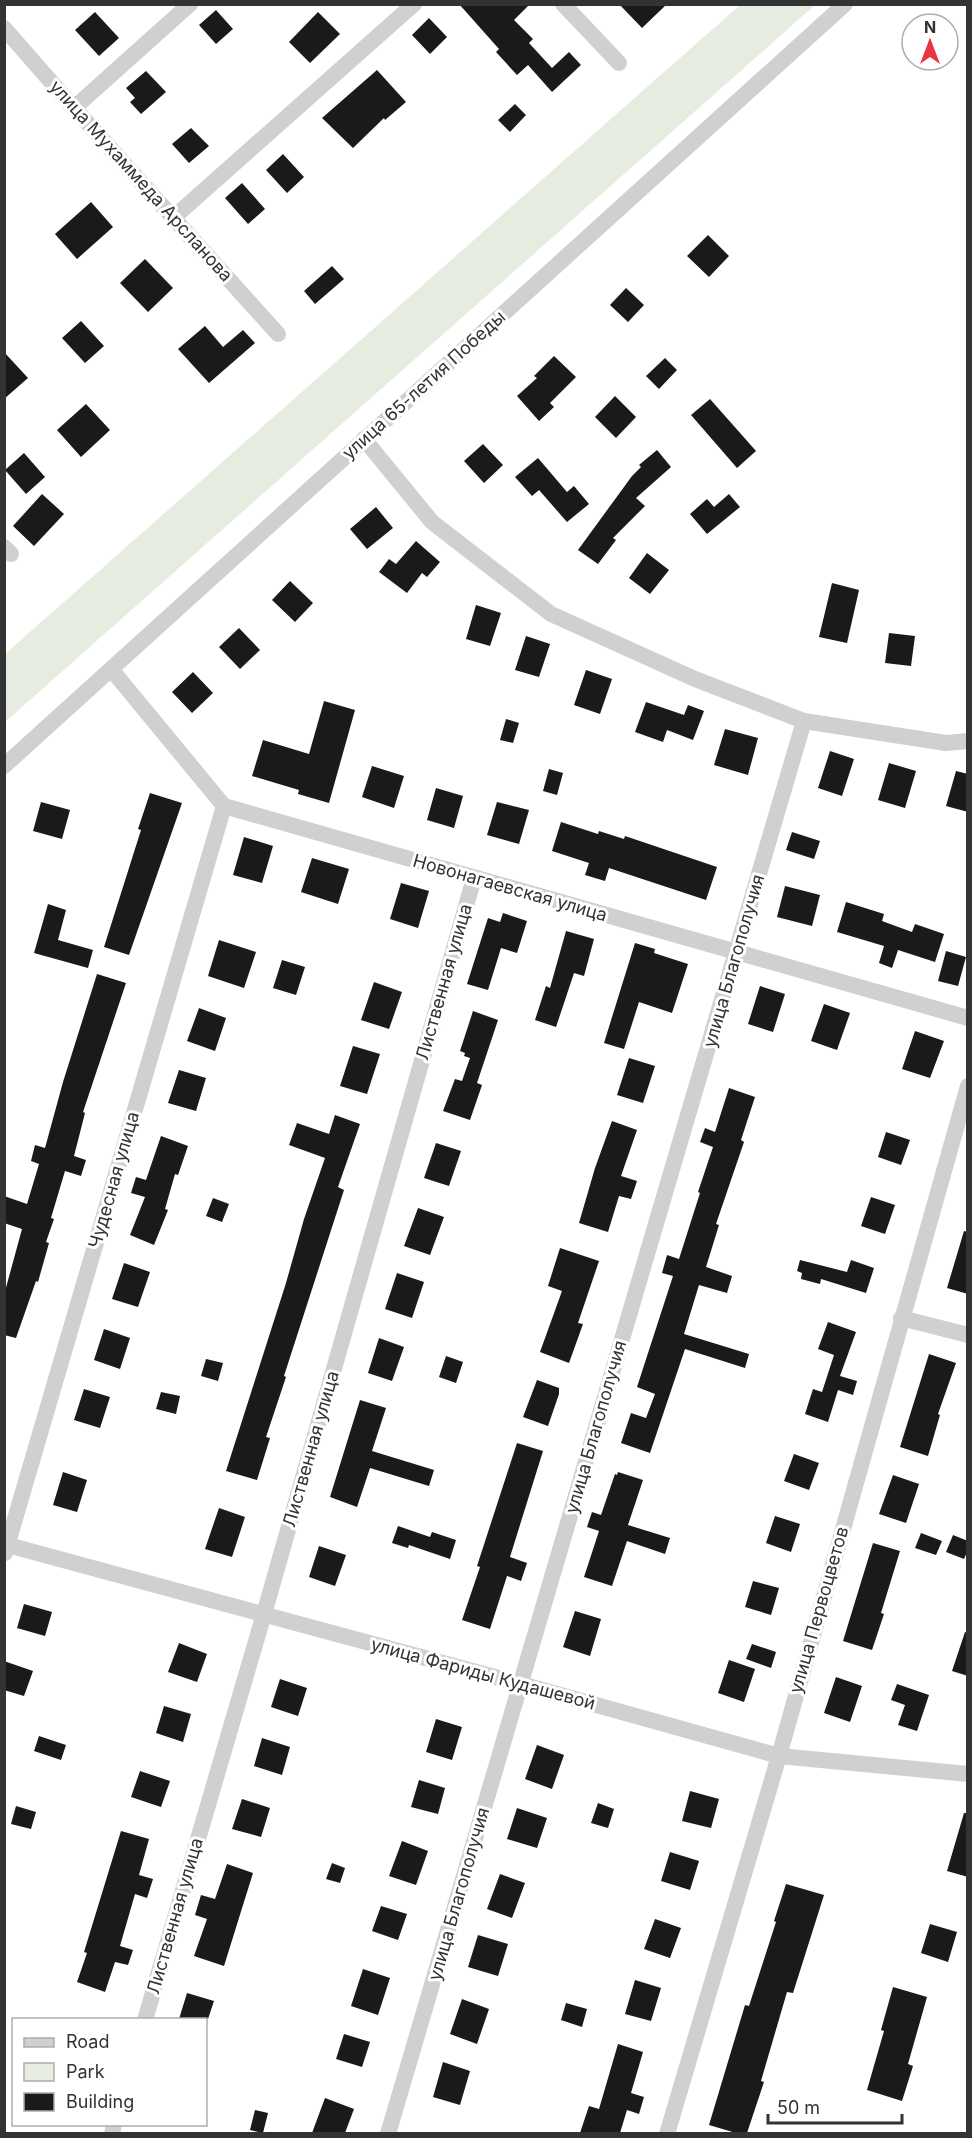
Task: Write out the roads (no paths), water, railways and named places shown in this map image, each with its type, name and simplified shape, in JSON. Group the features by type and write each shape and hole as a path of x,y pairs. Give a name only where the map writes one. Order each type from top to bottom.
{"street":[{"path":"74,108 190,4"},
{"path":"173,218 414,4"},
{"path":"563,4 619,63"},
{"name":"улица 65-летия Победы","path":"4,766 845,4"},
{"name":"улица Мухаммеда Арсланова","path":"4,28 278,334"},
{"path":"364,439 432,522 551,614 695,679 804,721 946,743 968,741"},
{"path":"111,669 224,806"},
{"name":"улица Благополучия","path":"388,2133 804,721"},
{"name":"Новонагаевская улица","path":"224,806 968,1018"},
{"name":"Чудесная улица","path":"5,1547 224,806"},
{"name":"Лиственная улица","path":"145,2018 264,1614 474,878"},
{"name":"улица Первоцветов","path":"667,2133 778,1756 968,1086"},
{"path":"901,1318 968,1335"},
{"name":"улица Фариды Кудашевой","path":"5,1547 264,1614 778,1756 968,1774"}]}
